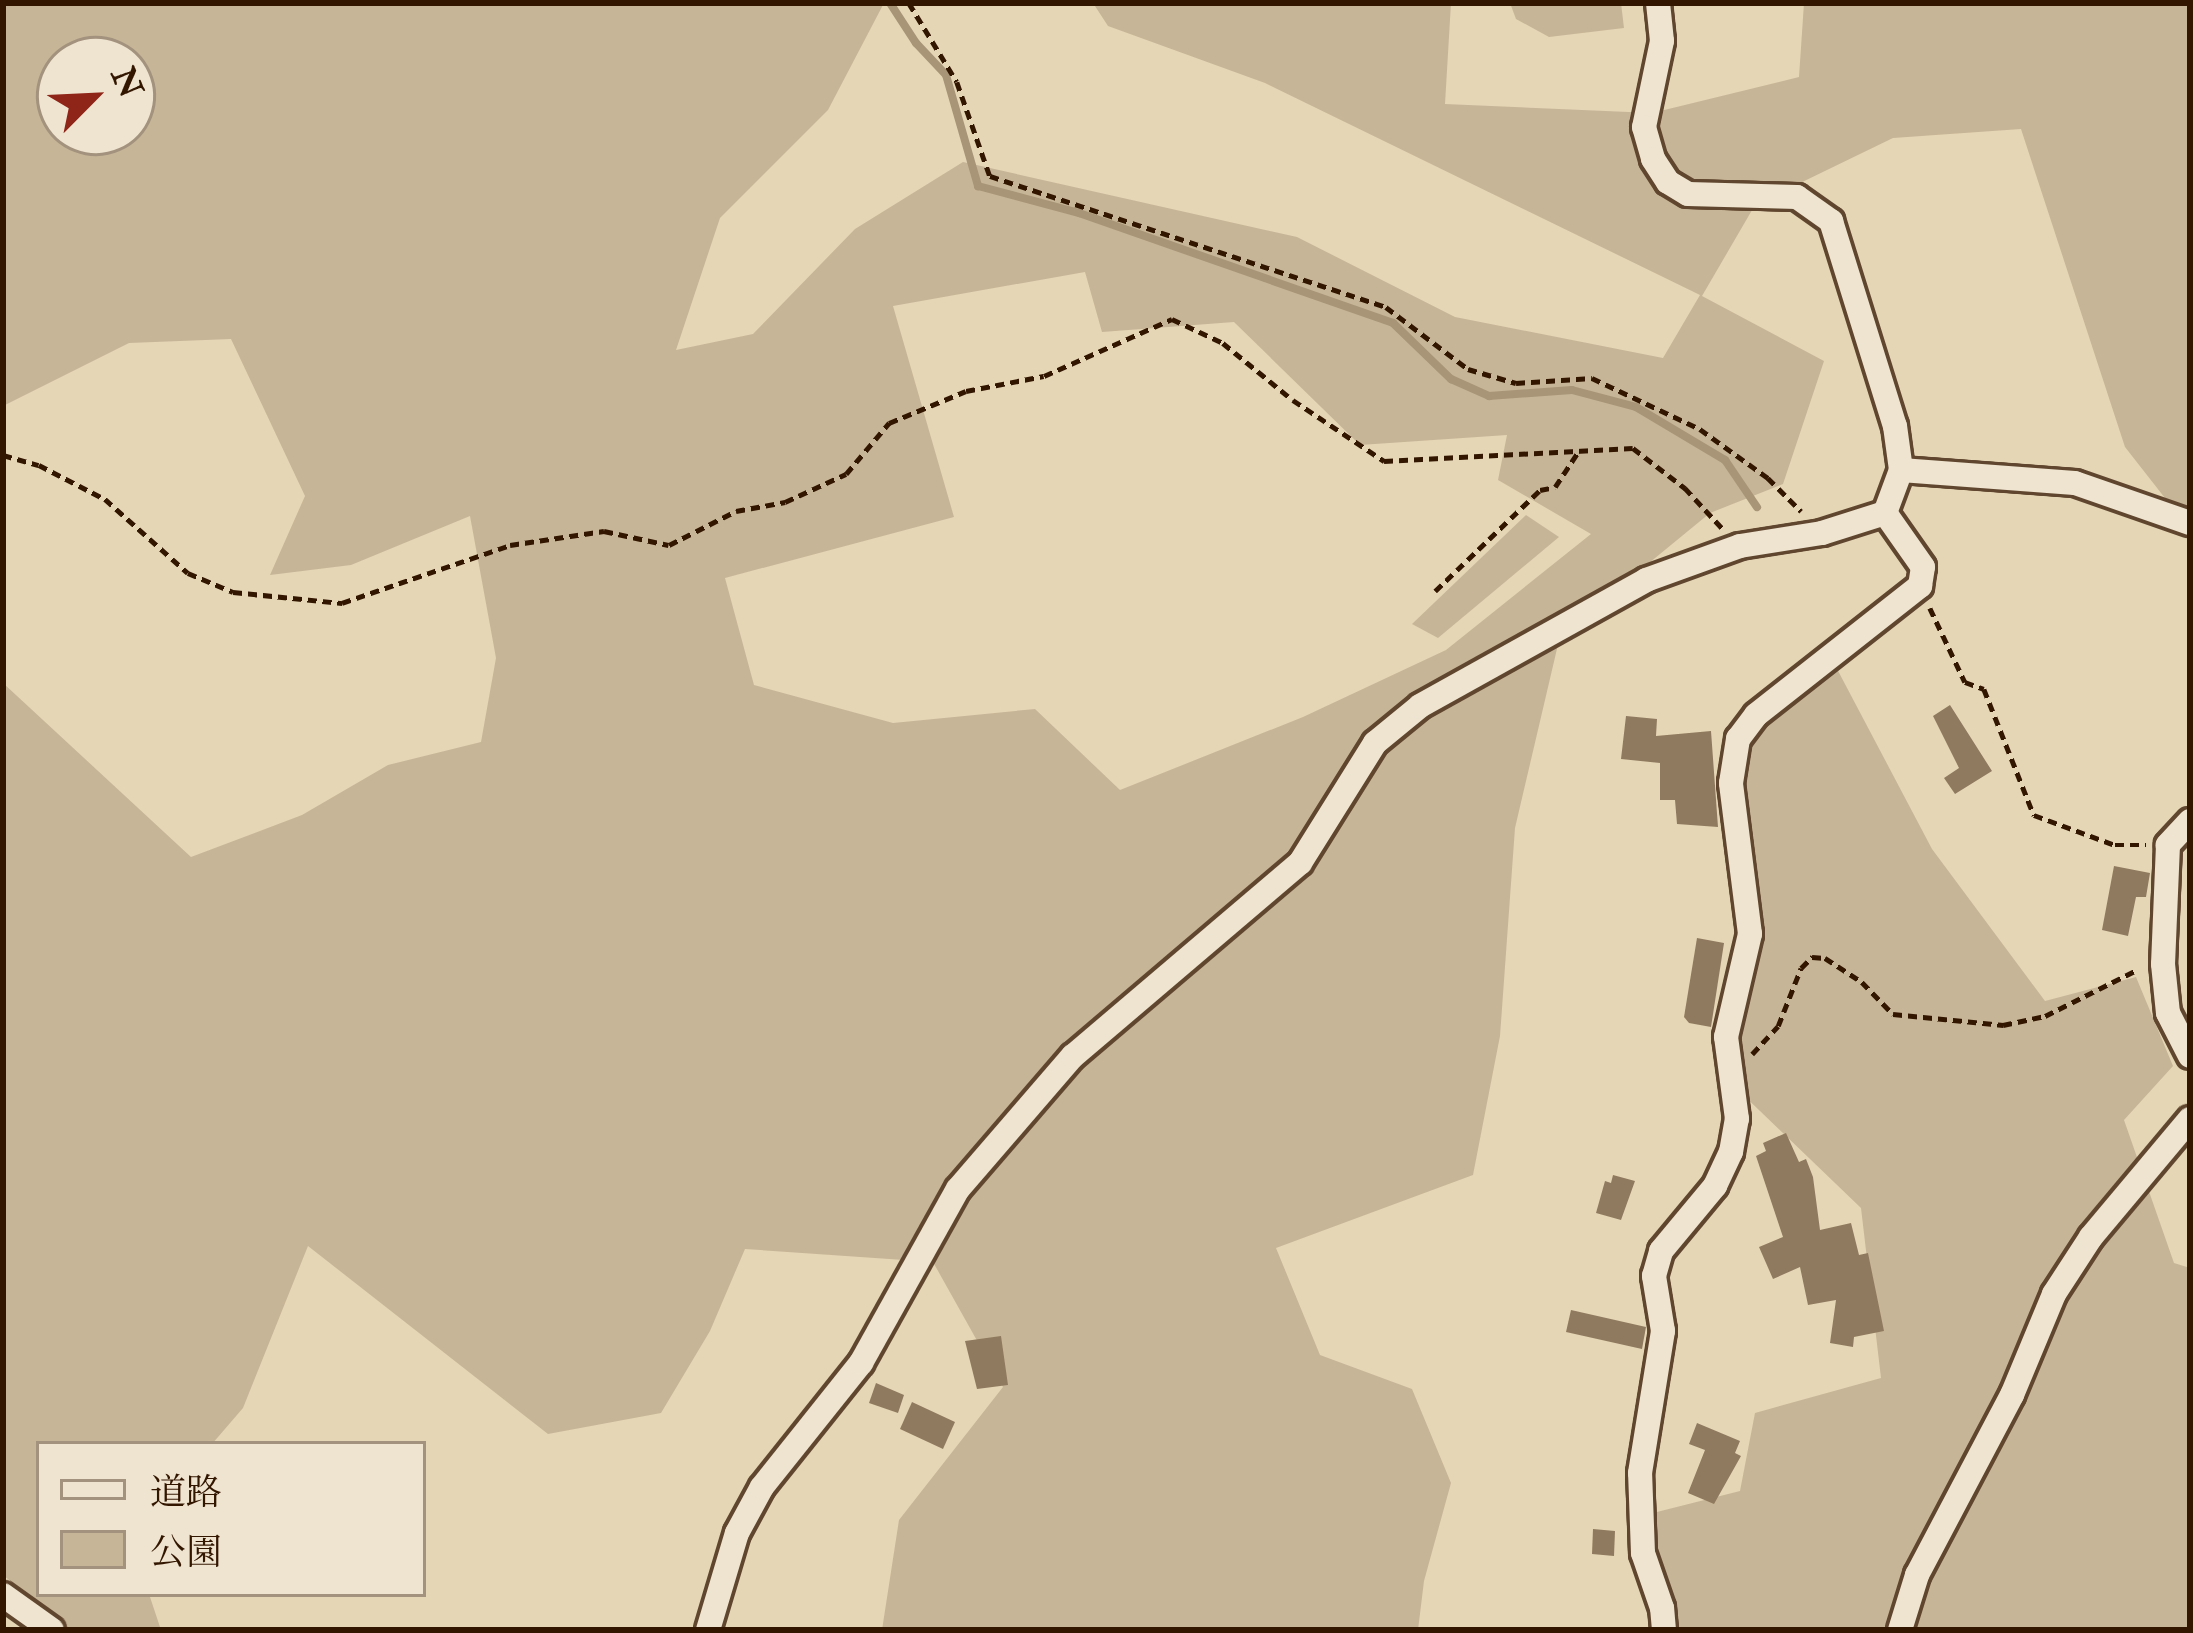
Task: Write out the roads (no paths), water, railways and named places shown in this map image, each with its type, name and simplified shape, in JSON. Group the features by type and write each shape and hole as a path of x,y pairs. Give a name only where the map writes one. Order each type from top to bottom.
{"street":[{"path":"1658,3 1662,41 1644,127 1653,159 1668,182 1688,194 1797,197 1831,221 1894,426 1901,470 1885,513"},
{"path":"1901,470 2075,483 2190,524"},
{"path":"708,1630 737,1533 762,1487 861,1363 958,1189 1072,1056 1300,863 1375,743 1420,706 1646,580 1740,546 1822,532 1885,513"},
{"path":"1664,1630 1662,1608 1643,1553 1640,1474 1663,1331 1654,1276 1661,1251 1715,1186 1731,1152 1737,1119 1726,1037 1750,934 1731,782 1738,739 1756,715 1921,586 1923,566 1885,513"},
{"path":"2190,821 2168,844 2163,964 2168,1013 2190,1056"},
{"path":"1900,1630 1918,1575 2012,1395 2054,1294 2091,1237 2190,1119"},
{"path":"3,1595 52,1630"}],"waterway":[{"path":"890,3 916,43 946,75 978,186 1079,213 1393,323 1451,379 1489,396 1572,390 1636,407 1725,460 1757,507"}]}
